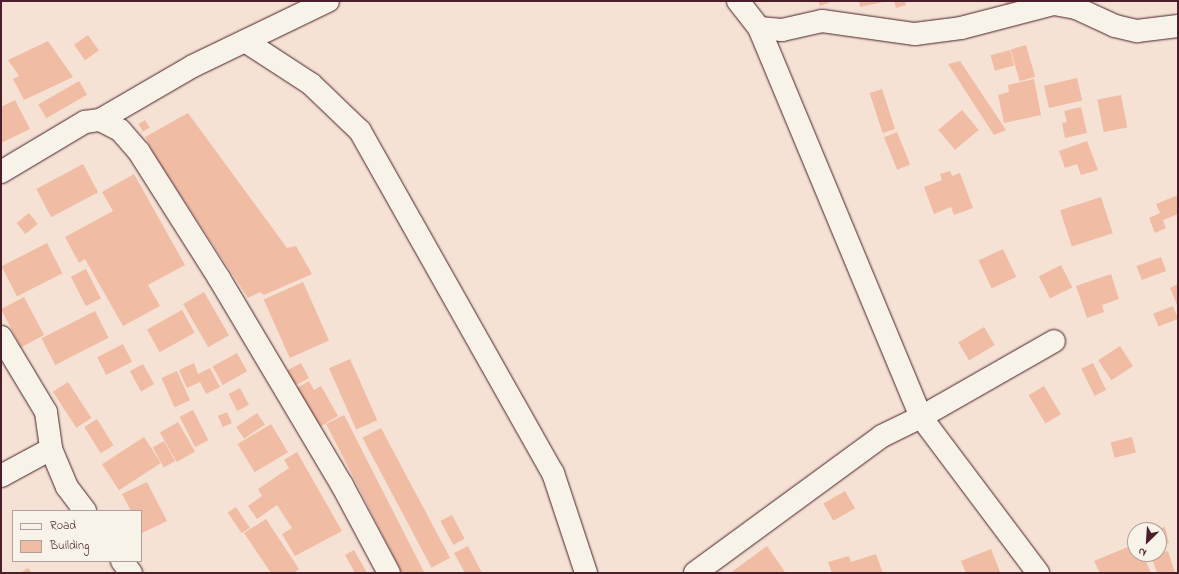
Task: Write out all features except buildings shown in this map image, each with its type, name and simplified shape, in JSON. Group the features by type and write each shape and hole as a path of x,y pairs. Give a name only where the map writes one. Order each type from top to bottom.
{"street":[{"path":"1,172 85,122 100,120 193,66 328,1"},
{"path":"738,1 759,28 921,417 1038,573"},
{"path":"759,28 782,30 822,22 915,34 961,28 1054,4 1076,8 1115,26 1137,31 1178,26"},
{"path":"245,41 311,84 360,131 553,473 586,573"},
{"path":"100,120 120,130 139,152 219,278 342,485 389,573"},
{"path":"1,337 46,412 51,449 67,487 84,510"},
{"path":"695,573 882,436 921,417 1054,341"},
{"path":"1,476 51,449"},
{"path":"123,562 131,573"}]}
